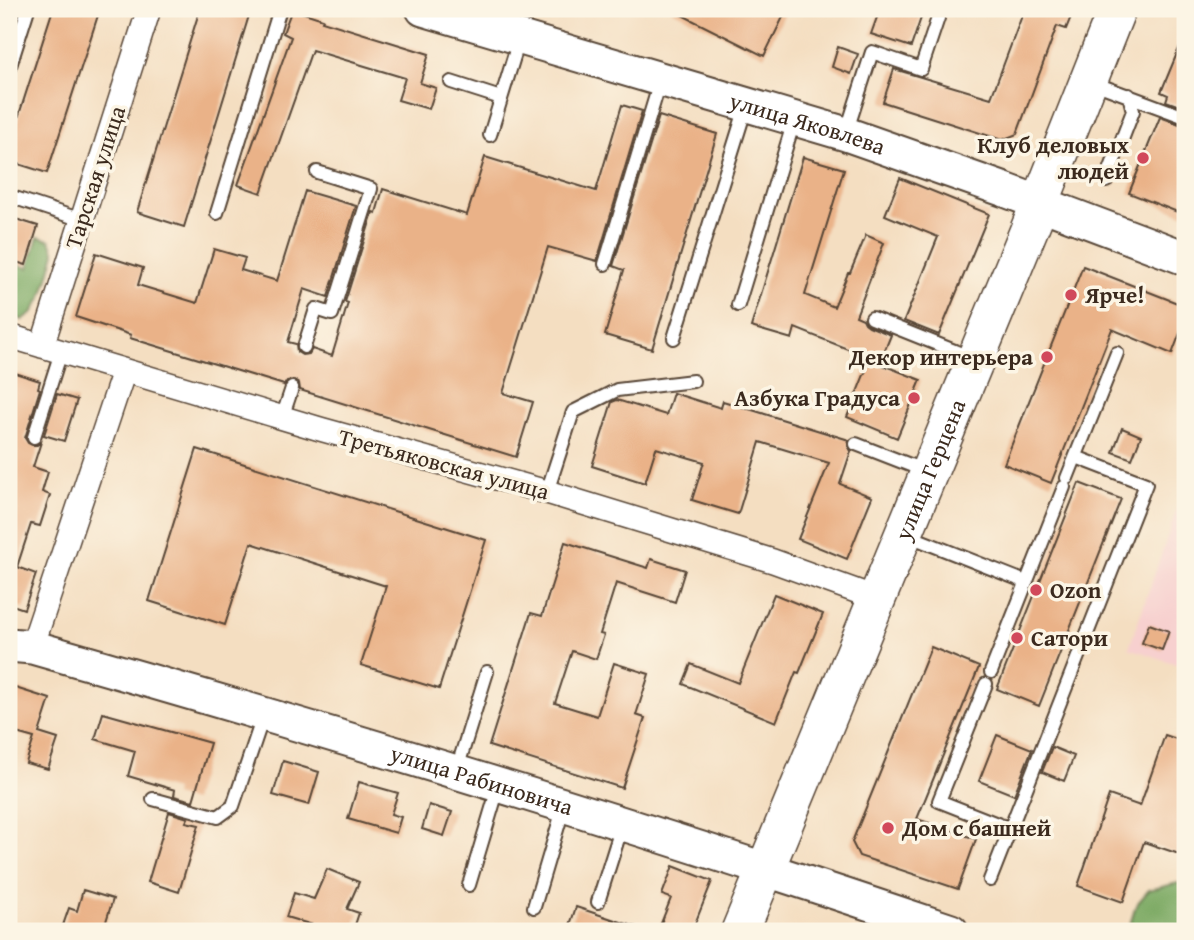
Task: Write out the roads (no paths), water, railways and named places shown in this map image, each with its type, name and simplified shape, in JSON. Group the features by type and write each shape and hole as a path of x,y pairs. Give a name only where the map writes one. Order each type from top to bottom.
{"main road":[{"name":"улица Герцена","path":"740,931 1117,9"}],"street":[{"name":"Тарская улица","path":"52,349 82,220 149,9"},
{"name":"улица Яковлева","path":"423,9 846,134 1040,202 1185,258"},
{"name":"Третьяковская улица","path":"9,336 282,418 547,492 773,561 878,599"},
{"path":"21,646 124,371"},
{"name":"улица Рабиновича","path":"21,646 264,713 565,805 951,931"}],"lane":[{"path":"9,69 28,9"},
{"path":"217,213 280,9"},
{"path":"846,134 872,52 921,69 941,9"},
{"path":"490,135 520,37"},
{"path":"605,264 661,78"},
{"path":"1087,80 1185,117"},
{"path":"451,82 501,98"},
{"path":"1106,181 1133,111 1129,96"},
{"path":"674,338 747,103"},
{"path":"738,304 795,118"},
{"path":"304,347 316,309 332,314 371,189 317,172"},
{"path":"9,196 82,220"},
{"path":"872,318 975,359"},
{"path":"34,437 52,349"},
{"path":"991,671 1117,353"},
{"path":"547,492 573,412 617,390 693,381"},
{"path":"282,418 292,388"},
{"path":"856,444 928,472"},
{"path":"990,880 1146,484 1076,457"},
{"path":"904,533 1026,582"},
{"path":"456,772 487,672"},
{"path":"986,684 939,801 1010,829"},
{"path":"153,799 218,817 233,806 264,713"},
{"path":"469,886 499,785"},
{"path":"534,906 565,805"},
{"path":"598,902 622,824"}],"place":[{"name":"Клуб деловых людей","path":"1143,158"},
{"name":"Ярче!","path":"1071,295"},
{"name":"Декор интерьера","path":"1047,357"},
{"name":"Азбука Градуса","path":"914,398"},
{"name":"Ozon","path":"1036,590"},
{"name":"Сатори","path":"1017,638"},
{"name":"Дом с башней","path":"888,828"}]}
